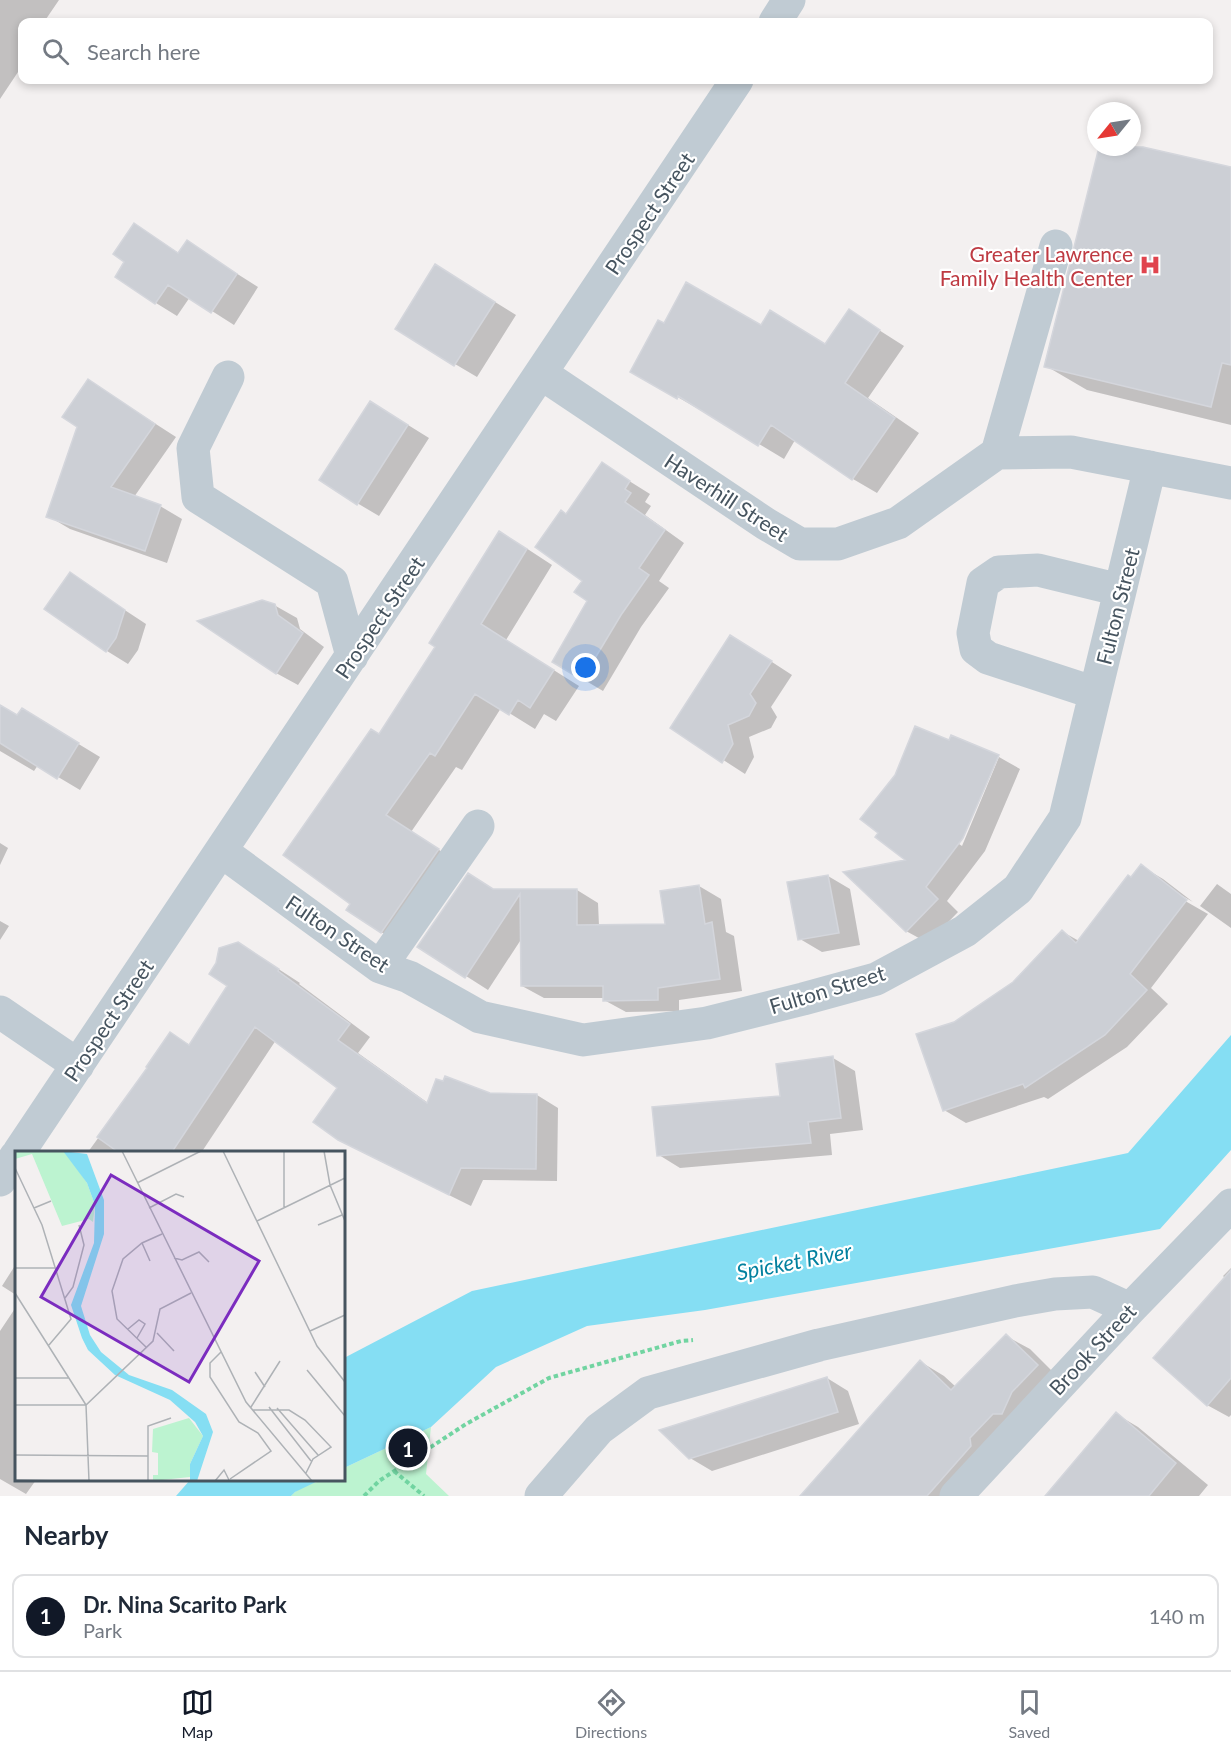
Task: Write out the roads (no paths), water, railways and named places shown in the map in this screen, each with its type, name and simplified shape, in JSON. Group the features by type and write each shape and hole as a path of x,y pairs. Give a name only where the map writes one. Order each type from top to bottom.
{"street":[{"path":"778,18 789,0"},
{"name":"Prospect Street","path":"20,1151 734,84"},
{"path":"1056,246 997,453 1071,452 1231,483"},
{"name":"Haverhill Street","path":"542,374 766,524 800,544 838,544 898,523 997,453"},
{"path":"228,377 193,448 198,497 332,582 352,656"},
{"name":"Fulton Street","path":"221,851 380,967 409,977 480,1017 583,1040 707,1023 876,979 965,931 1018,890 1065,818 1150,467"},
{"path":"1095,693 988,658 976,649 973,633 982,583 999,572 1038,570 1120,590"},
{"path":"380,967 478,826"},
{"path":"0,1012 78,1065"},
{"name":"Prospect Street","path":"0,1180 15,1158"},
{"name":"Brook Street","path":"956,1496 1130,1309 1231,1205"},
{"path":"542,1496 599,1429 648,1393 819,1345 1055,1294 1093,1292 1130,1309"}],"water":[{"name":"Spicket River","path":"1231,1035 1231,1150 1160,1229 705,1310 587,1326 496,1367 431,1427 345,1468 345,1357 472,1291 1128,1153"},
{"path":"189,1481 318,1481 291,1496 176,1496"}],"place":[{"name":"Greater Lawrence Family Health Center","path":"1150,265"},
{"name":"Dr. Nina Scarito Park","path":"408,1448"}]}
